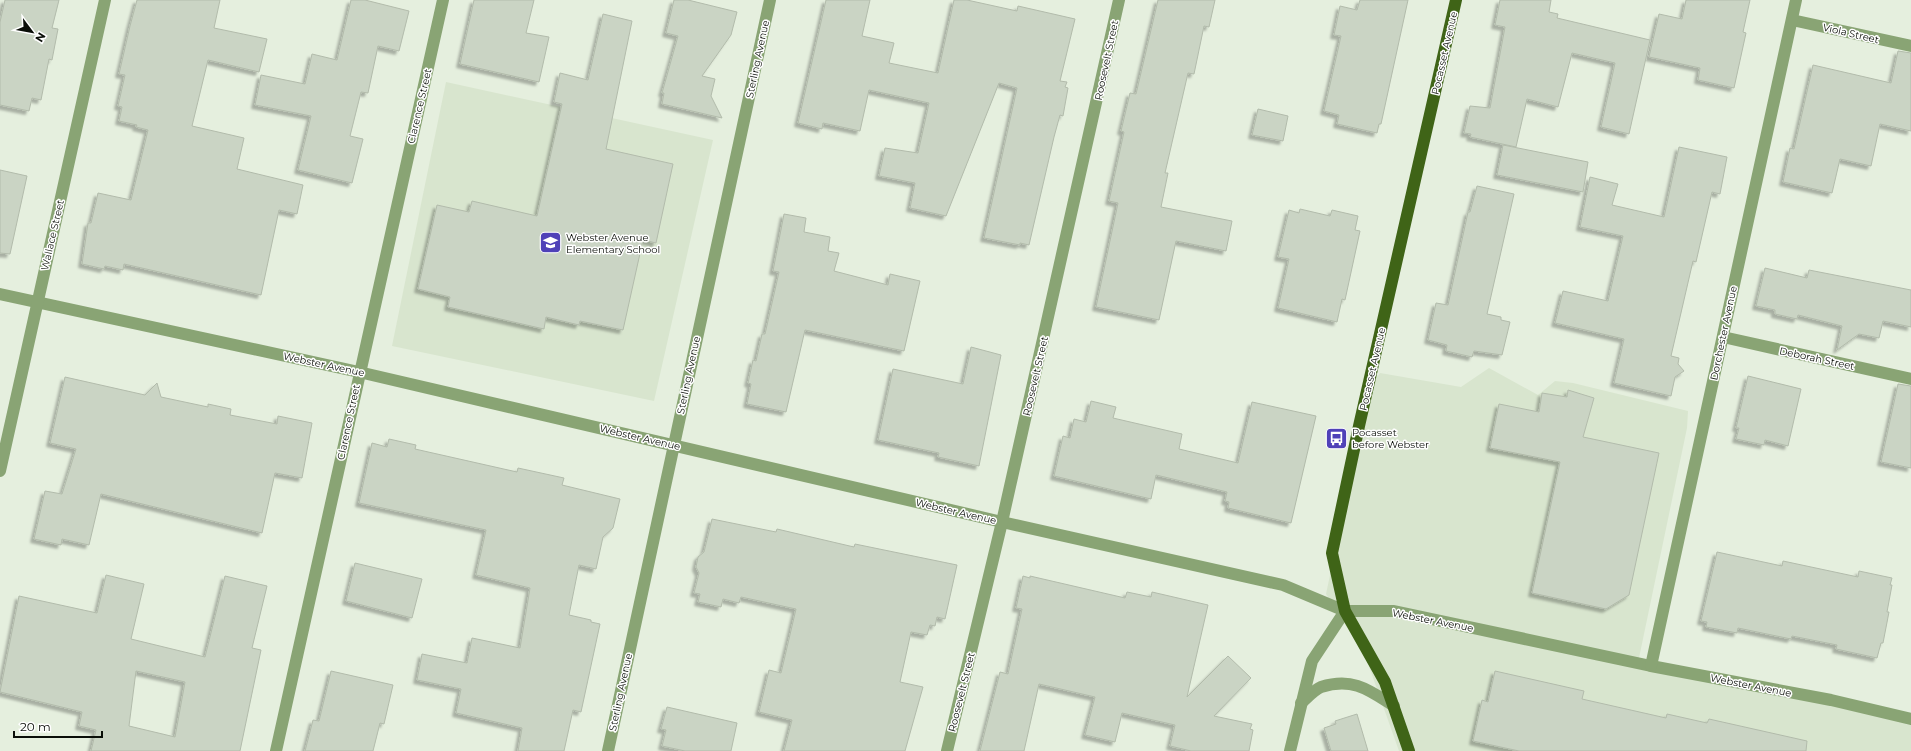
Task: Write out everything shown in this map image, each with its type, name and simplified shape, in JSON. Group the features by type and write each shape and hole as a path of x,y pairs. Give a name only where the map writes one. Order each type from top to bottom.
{"main road":[{"name":"Pocasset Avenue","path":"1409,751 1385,682 1345,611 1332,552 1359,426 1456,0"}],"street":[{"name":"Wallace Street","path":"0,471 106,0"},
{"name":"Clarence Street","path":"276,751 359,372 443,0"},
{"name":"Sterling Avenue","path":"608,751 770,0"},
{"name":"Roosevelt Street","path":"947,751 1002,522 1119,0"},
{"name":"Dorchester Avenue","path":"1651,666 1796,0"},
{"name":"Viola Street","path":"1792,20 1911,46"},
{"name":"Webster Avenue","path":"0,294 359,372 1002,522 1283,585 1345,611 1394,611 1651,666 1832,700 1911,718"},
{"name":"Deborah Street","path":"1722,337 1911,379"},
{"path":"1290,751 1312,661 1345,611"},
{"path":"1301,703 1320,688 1340,684 1356,684 1394,706"}],"shaded area":[{"name":"Webster Avenue Elementary School","path":"446,82 713,140 654,401 392,346"},
{"path":"1489,368 1538,395 1555,381 1573,383 1688,411 1687,428 1639,658 1911,721 1911,751 1399,751 1366,658 1326,594 1370,387 1380,373 1461,387"}],"building":[{"path":"5,0 59,0 52,28 58,29 52,60 49,59 41,100 32,98 29,111 0,105 0,22"},
{"path":"137,0 220,0 214,28 267,39 259,72 208,60 192,126 244,138 237,169 303,185 297,214 279,210 261,295 124,264 123,270 105,266 104,269 82,264 88,223 91,223 98,193 131,200 148,130 136,127 137,125 119,121 122,107 118,106 125,75 119,74"},
{"path":"351,0 365,0 409,11 399,51 378,46 368,93 361,92 350,136 363,139 352,183 298,170 311,116 255,105 261,75 305,84 312,54 337,60"},
{"path":"474,0 534,0 526,33 549,37 539,82 460,64"},
{"path":"674,0 688,0 737,12 731,35 702,76 715,79 711,96 722,118 662,104 664,93 662,93 678,36 666,33"},
{"path":"826,0 870,0 862,36 894,43 889,63 938,73 954,0 967,0 1017,11 1018,6 1075,19 1060,81 1067,82 1065,87 1068,88 1063,116 1060,115 1054,137 1029,245 1020,243 1020,245 984,238 1017,88 999,83 946,216 910,208 915,183 879,176 885,148 918,153 929,103 869,90 860,131 823,123 822,129 798,123"},
{"path":"1158,0 1215,0 1209,27 1204,26 1194,74 1188,73 1165,173 1168,173 1161,207 1232,221 1226,251 1176,241 1159,320 1096,307 1118,203 1109,201 1124,132 1121,131 1130,93 1136,94"},
{"path":"1360,0 1408,0 1381,124 1379,124 1377,133 1337,124 1339,115 1324,111 1341,36 1334,35 1340,6 1357,10"},
{"path":"1500,0 1551,0 1549,12 1558,14 1557,18 1650,40 1629,134 1601,127 1615,63 1572,53 1558,107 1527,99 1516,147 1470,137 1471,134 1464,133 1470,106 1490,108 1505,27 1495,25"},
{"path":"1686,0 1750,0 1743,32 1746,33 1734,88 1698,80 1700,68 1649,57 1659,14 1682,19"},
{"name":"Webster Avenue Elementary School","path":"603,14 632,21 606,149 673,164 656,243 643,240 623,330 580,321 579,325 546,317 544,329 448,307 450,297 418,289 437,205 469,212 472,201 537,216 562,104 554,102 560,73 588,80"},
{"path":"1898,51 1911,53 1911,131 1880,124 1871,166 1840,159 1832,193 1783,182 1790,148 1794,149 1813,65 1891,83"},
{"path":"1258,109 1288,116 1283,141 1252,135"},
{"path":"1503,145 1588,162 1583,192 1497,175"},
{"path":"1679,147 1727,157 1720,194 1712,192 1696,262 1693,261 1671,356 1679,358 1678,364 1684,371 1675,377 1671,396 1614,383 1624,339 1555,323 1563,291 1608,301 1623,236 1580,227 1590,177 1618,184 1612,205 1664,217"},
{"path":"0,170 27,176 10,254 0,253"},
{"path":"1477,186 1514,194 1487,314 1501,317 1501,320 1510,322 1502,355 1474,351 1472,357 1446,351 1447,345 1428,340 1436,303 1448,305 1468,212 1470,212"},
{"path":"1300,209 1330,216 1332,210 1358,216 1355,230 1360,231 1345,300 1342,299 1337,322 1278,308 1289,259 1278,257 1289,210 1299,213"},
{"path":"784,214 806,218 804,232 830,237 828,251 839,253 834,271 888,285 890,274 920,281 904,351 805,330 786,412 747,404 751,384 748,383 753,360 756,361 762,334 765,334 779,272 773,271"},
{"path":"1765,268 1807,278 1809,270 1911,290 1911,327 1883,321 1879,338 1859,334 1837,350 1842,326 1798,315 1797,319 1775,314 1775,310 1756,306"},
{"path":"971,347 1001,355 979,466 938,457 939,453 878,440 893,369 963,384"},
{"path":"1748,376 1801,389 1788,446 1765,440 1764,445 1736,439 1739,428 1736,428"},
{"path":"65,377 145,395 157,383 161,397 208,407 208,404 231,409 230,415 277,424 278,416 312,423 302,478 275,473 262,533 101,494 89,545 62,539 61,545 34,539 45,491 62,494 76,449 50,443"},
{"path":"1898,384 1911,386 1911,468 1881,462"},
{"path":"1568,390 1594,398 1583,437 1659,453 1629,595 1606,609 1532,593 1560,462 1490,448 1499,404 1539,412 1542,393 1567,397"},
{"path":"1091,401 1116,407 1113,418 1182,434 1179,449 1238,463 1252,402 1316,416 1291,523 1228,508 1229,502 1225,501 1227,492 1156,475 1151,499 1054,476 1063,436 1070,438 1074,419 1086,422"},
{"path":"389,439 416,445 415,449 517,472 518,468 564,478 562,485 620,499 613,528 603,537 596,569 579,565 569,615 591,620 591,622 600,624 581,712 573,710 564,751 518,751 522,728 456,713 461,689 417,680 422,654 467,663 472,638 520,648 530,588 476,575 486,530 359,503 372,443 387,447"},
{"path":"712,519 776,532 777,529 854,547 855,544 957,565 945,619 937,617 935,626 930,625 927,635 911,632 900,682 923,687 905,751 784,751 792,720 759,712 769,670 781,673 796,609 741,597 739,603 723,599 721,607 698,602 700,594 694,593 699,573 696,567 698,557 704,552"},
{"path":"1717,552 1782,566 1783,561 1858,577 1859,571 1892,578 1887,612 1889,612 1883,643 1881,643 1877,658 1836,649 1837,645 1792,636 1791,639 1738,628 1737,633 1706,627 1707,622 1701,621"},
{"path":"355,563 422,579 412,618 346,601"},
{"path":"106,575 144,584 131,639 205,657 225,576 267,586 252,648 261,650 240,751 91,751 96,730 79,726 82,712 0,692 19,596 97,613","holes":["136,671 185,682 175,737 129,726"]},
{"path":"1023,576 1030,578 1030,576 1125,598 1127,592 1151,597 1152,592 1208,605 1187,697 1228,656 1251,678 1214,716 1252,724 1250,729 1253,730 1249,751 1191,751 1170,746 1175,725 1122,713 1115,742 1085,735 1095,697 1039,684 1024,751 980,751 1000,672 1008,674 1022,609 1016,608"},
{"path":"331,671 393,685 384,724 380,723 373,751 305,751 313,720 319,721"},
{"path":"1495,671 1584,691 1582,699 1666,718 1667,714 1707,723 1709,719 1807,741 1806,751 1519,751 1473,741 1482,700 1488,702"},
{"path":"667,707 737,723 731,751 685,751 662,746 666,730 661,729"},
{"path":"1357,714 1368,751 1331,751 1324,728 1336,724 1335,721"}],"place":[{"name":"Webster Avenue Elementary School","path":"551,243"},
{"name":"Pocasset before Webster","path":"1336,438"}]}
